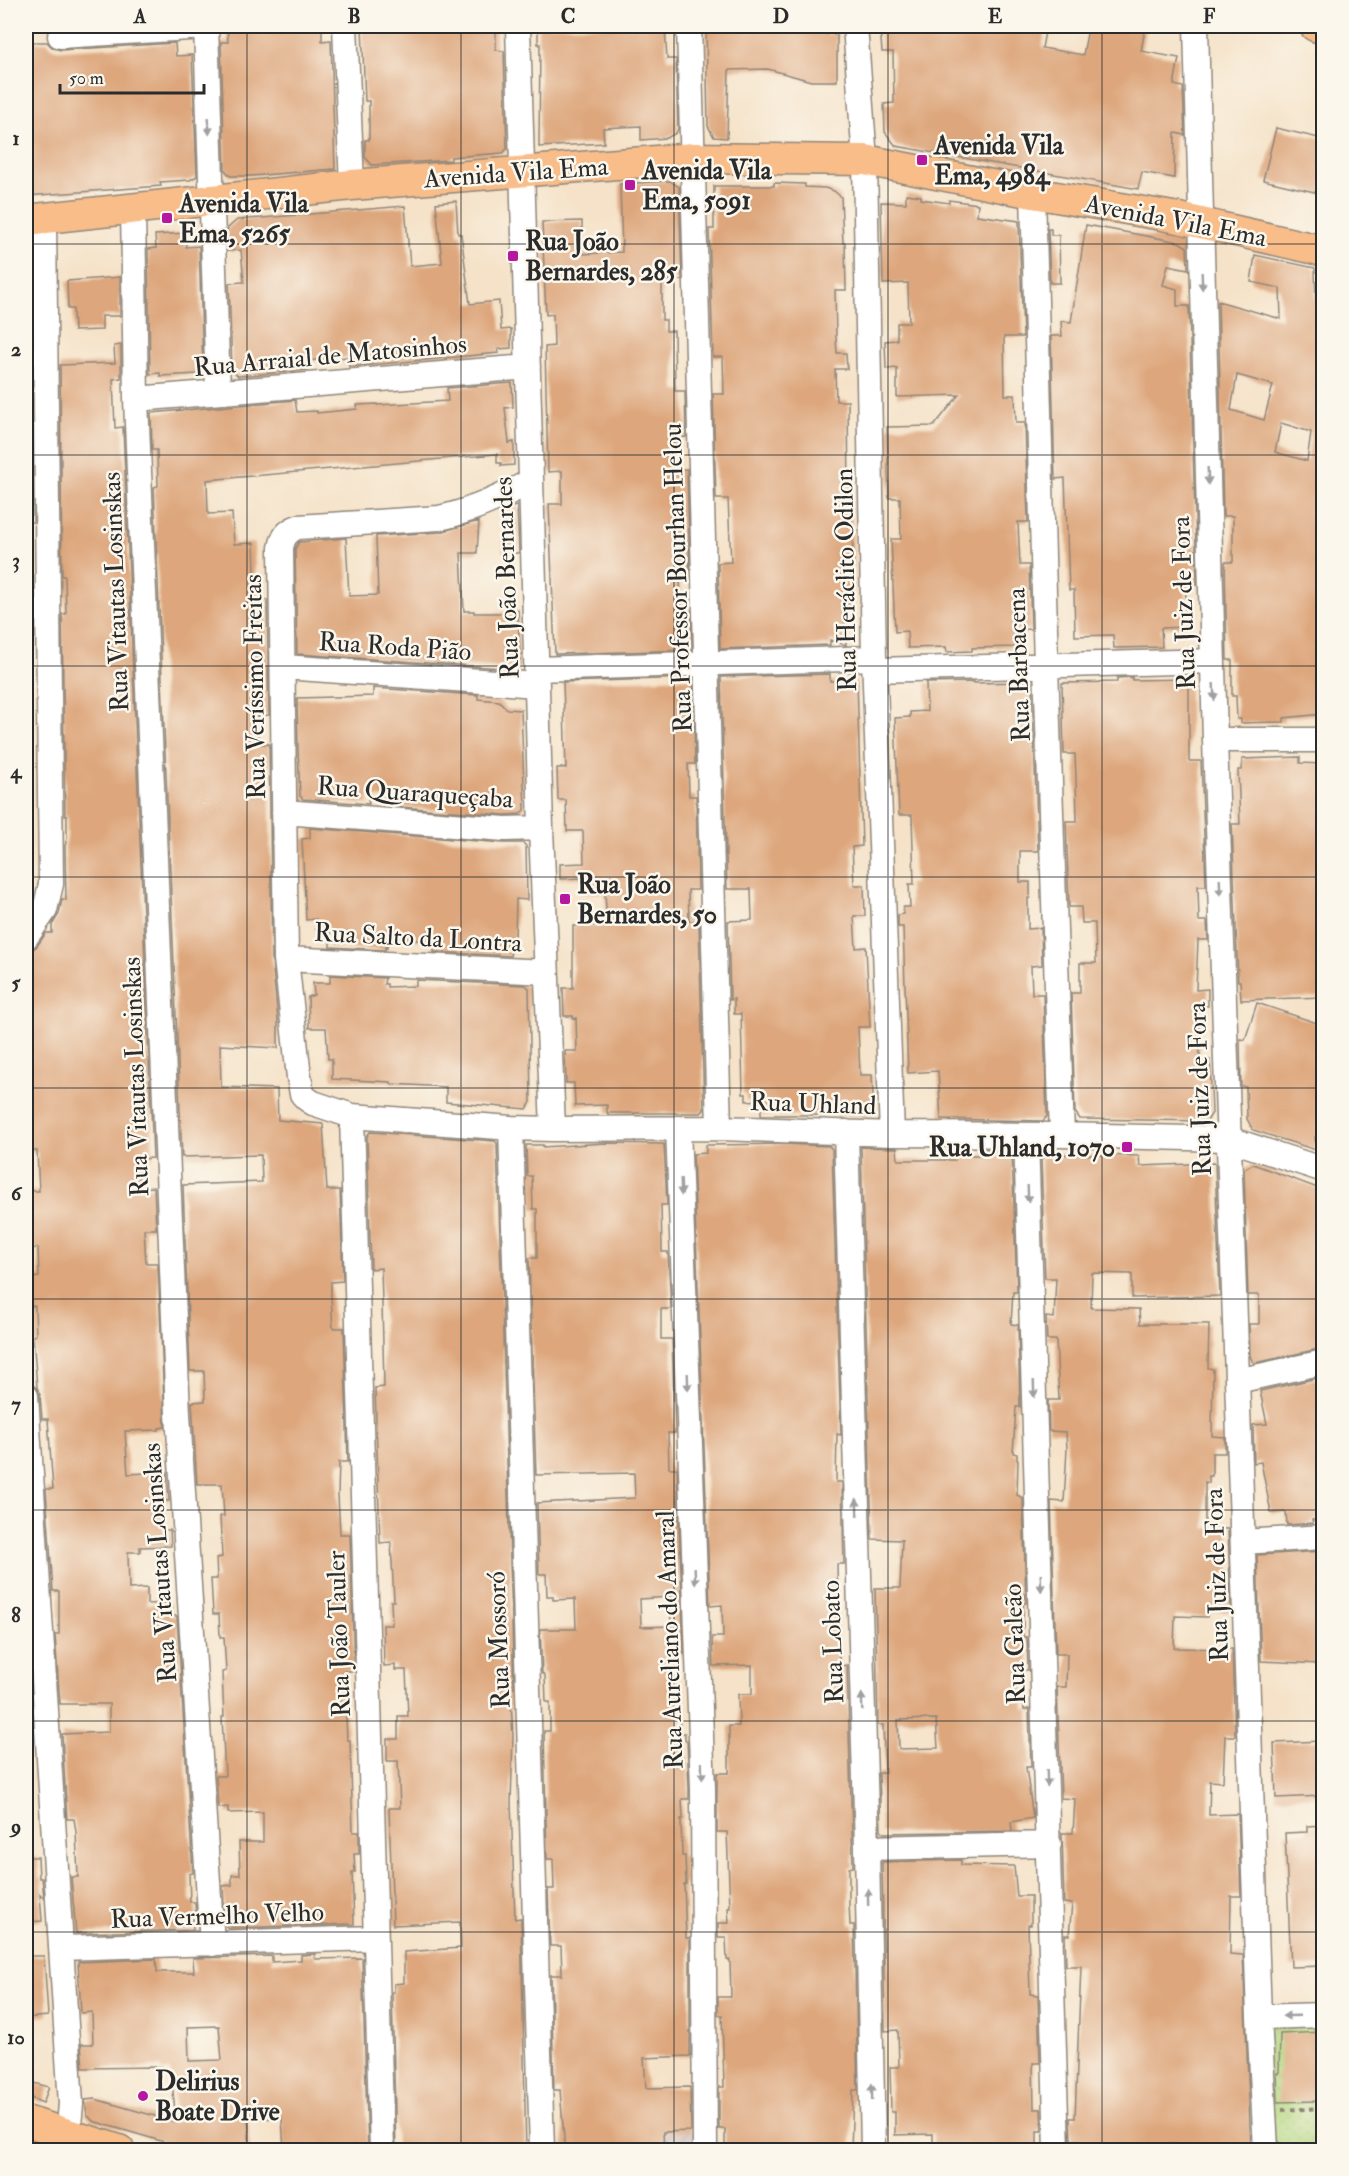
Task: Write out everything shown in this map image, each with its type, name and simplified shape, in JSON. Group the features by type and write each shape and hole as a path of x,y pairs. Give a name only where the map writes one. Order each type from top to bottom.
{"main road":[{"path":"1315,26 1323,29"},
{"name":"Avenida Vila Ema","path":"35,219 352,185 694,158 865,160 1033,193 1201,222 1323,250"},
{"path":"26,2121 119,2151"}],"street":[{"path":"60,36 206,26 218,392"},
{"path":"345,26 352,185"},
{"name":"Rua João Bernardes","path":"518,26 546,972 553,1129"},
{"name":"Rua Professor Bourhan Helou","path":"689,26 719,1128"},
{"name":"Rua Heráclito Odilon","path":"855,26 865,160 874,664 892,1134"},
{"name":"Rua Juiz de Fora","path":"1193,26 1237,1381 1259,2017 1266,2151"},
{"name":"Rua Barbacena","path":"1033,193 1062,1135"},
{"name":"Rua Vitautas Losinskas","path":"133,208 136,399 177,1402 212,1944"},
{"path":"26,938 45,910 51,884 35,219"},
{"name":"Rua Arraial de Matosinhos","path":"136,399 528,367"},
{"name":"Rua Veríssimo Freitas","path":"302,1094 286,959 281,548 283,540 291,530 309,526 439,518 458,514 507,495 531,481"},
{"name":"Rua Roda Pião","path":"284,667 537,677 708,664 1046,666 1213,661"},
{"path":"1215,740 1323,740"},
{"name":"Rua Quaraqueçaba","path":"284,812 505,829 542,828"},
{"name":"Rua Salto da Lontra","path":"286,959 546,972"},
{"name":"Rua Uhland","path":"302,1094 313,1103 352,1116 511,1128 719,1128 892,1134 1230,1139 1323,1170"},
{"name":"Rua João Tauler","path":"352,1116 382,2151"},
{"name":"Rua Mossoró","path":"511,1128 542,2151"},
{"name":"Rua Aureliano do Amaral","path":"678,1128 703,1789 705,2151"},
{"name":"Rua Lobato","path":"846,1132 867,1848 873,2151"},
{"name":"Rua Galeão","path":"1026,1135 1057,2151"},
{"path":"1237,1381 1323,1362"},
{"path":"26,1396 36,1707 61,1948 70,2104 68,2136"},
{"path":"1243,1542 1323,1538"},
{"path":"867,1848 1049,1844"},
{"name":"Rua Vermelho Velho","path":"61,1948 375,1938"},
{"path":"1259,2017 1323,2015"}],"path":[{"path":"1265,2110 1323,2108"}],"shaded area":[{"path":"698,2130 698,2150 626,2150 663,2132"}],"green space":[{"path":"1323,2024 1323,2150 1273,2150 1265,2026"}],"building":[{"path":"227,26 322,26 322,41 331,40 335,169 251,176 230,176 225,170 221,42 228,42"},
{"path":"362,26 496,26 496,50 504,51 507,149 503,153 451,157 451,160 372,165 365,157 365,140 369,140 369,101 365,101"},
{"path":"538,26 665,27 667,59 676,59 678,129 676,133 667,138 641,140 641,126 603,128 604,143 539,147 540,44 538,44"},
{"path":"706,26 825,26 826,34 837,34 837,81 811,81 768,69 729,70 727,138 714,137 708,126"},
{"path":"880,26 1046,26 1042,48 1083,55 1088,29 1105,32 1106,26 1134,26 1145,29 1141,51 1179,58 1174,85 1183,87 1185,135 1175,133 1174,178 1142,172 1138,189 896,146 885,132 884,104 894,103 893,52 882,52"},
{"path":"26,42 47,42 53,48 61,50 175,43 176,56 192,55 197,176 190,180 160,182 161,186 26,196"},
{"path":"1276,128 1323,139 1323,194 1263,180"},
{"path":"670,181 679,187 682,280 662,280 662,320 666,320 666,331 674,331 675,391 685,391 686,437 676,438 677,470 687,469 690,578 680,577 681,611 691,611 692,650 555,654 549,504 562,504 562,471 548,472 545,347 554,346 553,314 546,315 542,222 582,221 582,254 622,252 620,184"},
{"path":"774,183 805,184 805,187 825,188 841,197 846,290 835,290 836,338 837,353 846,353 847,369 835,369 836,401 848,401 849,495 851,495 854,589 849,589 850,621 845,621 846,645 830,640 830,645 720,649 718,563 731,562 728,499 716,499 713,394 724,394 723,357 713,357 709,229 714,229 714,186 774,186"},
{"path":"906,194 921,196 921,199 949,203 949,200 978,204 977,215 1019,221 1023,337 1004,337 1005,395 1015,395 1016,423 1025,423 1028,522 1018,522 1020,565 1029,565 1031,629 1015,630 1016,647 972,648 972,651 947,652 946,647 908,648 907,631 895,632 891,539 901,539 900,498 889,498 887,427 934,426 959,395 897,397 897,368 886,369 885,341 897,340 897,323 909,323 908,283 883,284 881,202 906,203"},
{"path":"456,201 458,234 461,234 470,304 499,301 501,330 511,329 511,348 498,349 499,353 349,367 348,357 307,361 308,370 238,376 232,370 229,283 244,282 241,250 228,251 227,232 237,220 405,206 410,266 442,263 436,203"},
{"path":"1086,225 1179,242 1187,247 1188,269 1168,265 1163,285 1177,289 1177,306 1189,306 1197,585 1185,586 1186,627 1161,628 1162,647 1114,648 1113,635 1075,636 1074,590 1069,590 1065,478 1055,479 1051,336 1062,336 1061,321 1071,322"},
{"path":"1048,229 1051,229 1051,235 1059,235 1060,283 1050,283"},
{"path":"185,233 186,247 199,246 203,370 199,374 160,376 160,373 150,374 148,249 156,248 155,235"},
{"path":"1255,255 1315,268 1316,308 1322,308 1323,714 1284,718 1284,722 1241,723 1241,719 1237,719 1236,696 1232,696 1232,660 1227,660 1225,562 1233,562 1233,516 1223,516 1218,301 1281,319 1280,288 1251,282","holes":["1237,375 1273,385 1264,420 1231,410","1281,423 1311,432 1307,461 1275,452"]},
{"path":"120,277 120,316 102,316 102,330 74,331 73,309 68,309 67,281"},
{"path":"121,345 121,378 113,379 115,428 123,427 153,1158 139,1159 139,1188 154,1187 156,1229 144,1229 146,1263 158,1263 165,1427 159,1430 125,1431 128,1474 167,1472 169,1501 161,1501 163,1530 170,1530 171,1546 140,1547 140,1552 128,1552 129,1589 147,1588 147,1604 171,1603 171,1616 177,1616 193,1873 189,1874 190,1902 195,1902 196,1919 193,1919 193,1930 76,1933 71,1877 78,1877 76,1832 74,1819 67,1819 62,1734 109,1732 109,1704 60,1704 55,1635 59,1634 59,1591 53,1591 46,1489 53,1489 48,1419 42,1419 37,1387 33,1336 36,1335 35,1306 31,1306 30,1278 39,1277 38,1248 28,1249 26,1220 29,1220 28,1191 39,1191 37,1151 26,1151 26,951 37,946 46,933 52,933 52,925 59,914 62,899 66,900 67,816 65,816 62,614 66,614 65,576 62,576 60,365 115,363 114,346"},
{"path":"512,383 513,407 505,408 509,443 514,442 514,465 501,466 501,463 497,463 497,454 207,480 208,514 232,513 234,544 254,543 256,600 267,600 269,715 257,716 258,744 269,744 272,959 278,1021 278,1048 220,1045 221,1087 277,1089 278,1120 323,1124 327,1190 340,1190 343,1281 331,1282 331,1296 333,1328 344,1328 348,1462 339,1462 338,1495 340,1534 350,1534 354,1671 344,1671 347,1740 350,1740 353,1832 359,1832 359,1854 354,1854 355,1872 352,1872 354,1924 228,1928 225,1925 223,1886 232,1885 232,1875 240,1875 239,1842 263,1842 263,1812 228,1813 228,1807 218,1808 216,1776 225,1776 222,1672 226,1671 224,1637 220,1637 219,1614 213,1614 211,1579 217,1579 216,1558 222,1557 220,1516 224,1516 222,1484 197,1484 192,1402 205,1401 204,1371 190,1371 183,1185 262,1182 261,1155 182,1157 154,487 158,486 157,450 152,450 151,413 295,400 297,412 317,411 317,413 357,409 357,405 448,401 447,388"},
{"path":"26,451 32,451 33,522 26,523"},
{"path":"517,505 519,553 503,553 503,511"},
{"path":"479,521 477,553 461,553 464,611 504,613 504,611 518,610 520,664 517,669 297,654 295,549 299,542 346,538 349,596 378,595 376,536 440,532"},
{"path":"830,674 830,681 857,680 862,846 852,847 854,885 864,885 865,916 854,916 856,948 866,947 870,1027 858,1027 860,1075 872,1075 874,1115 761,1115 761,1100 746,1101 746,1094 743,1094 741,1014 734,1014 734,999 730,1000 728,921 752,920 751,889 727,889 721,677"},
{"path":"1132,677 1132,680 1189,679 1189,761 1201,761 1206,886 1198,886 1199,921 1207,921 1208,940 1198,940 1196,990 1208,989 1208,1006 1198,1006 1200,1060 1210,1060 1212,1113 1207,1121 1080,1119 1075,1112 1071,993 1080,993 1080,963 1096,963 1095,923 1082,923 1081,907 1069,907 1066,821 1077,821 1076,778 1075,754 1064,754 1062,683 1117,682 1117,678"},
{"path":"693,678 695,764 688,764 689,796 696,796 698,890 688,890 689,921 699,921 704,1110 701,1113 607,1113 607,1105 575,1106 574,1083 566,1083 565,1051 577,1051 576,1018 564,1016 563,988 573,988 573,926 607,925 605,893 582,893 581,878 560,879 560,864 584,863 583,831 567,831 566,800 558,800 557,768 566,768 563,682"},
{"path":"1032,682 1038,851 1020,851 1020,882 1030,882 1028,929 1041,928 1042,965 1031,966 1032,994 1043,994 1047,1116 1043,1121 941,1119 938,1071 908,1073 903,927 898,927 898,915 903,914 903,907 910,907 909,884 914,884 912,815 899,815 895,718 910,717 910,712 927,711 926,683"},
{"path":"373,688 478,695 478,699 499,701 507,709 521,710 525,809 520,814 505,815 400,807 399,797 368,798 369,804 303,799 300,796 297,698 373,696"},
{"path":"1300,757 1300,763 1323,764 1323,997 1241,1000 1240,981 1238,981 1232,824 1240,824 1238,770 1242,770 1242,759"},
{"path":"310,828 523,843 526,846 527,900 516,899 515,939 513,939 510,956 434,952 434,941 387,938 385,950 330,947 330,929 316,930 316,919 306,920 302,839 310,838"},
{"path":"330,975 385,978 384,984 387,984 387,987 416,986 416,980 525,985 529,988 531,1102 527,1109 446,1102 446,1087 332,1079 332,1059 328,1059 326,1028 309,1028 308,997 314,995 313,983 330,983"},
{"path":"1257,1003 1323,1025 1323,1136 1315,1137 1316,1150 1253,1130 1247,1119 1246,1087 1241,1086 1240,1039 1245,1040"},
{"path":"370,1132 495,1141 497,1143 514,1688 510,1688 513,1735 511,1803 515,1919 521,1918 526,2151 396,2151 392,1992 394,1992 394,1984 404,1983 404,1952 461,1948 460,1922 393,1925 389,1808 400,1808 398,1761 387,1761 387,1739 398,1739 398,1716 408,1716 406,1670 395,1670 395,1665 384,1666 383,1625 392,1625 391,1601 394,1601 391,1542 380,1543 375,1388 384,1387 382,1303 381,1268 371,1269 367,1136"},
{"path":"606,1143 664,1144 667,1205 661,1205 662,1252 668,1252 671,1309 661,1309 661,1339 672,1339 675,1433 668,1433 669,1468 677,1468 684,1654 677,1654 677,1712 679,1712 680,1733 685,1733 685,1740 687,1740 689,1789 689,1799 682,1799 683,1819 681,1819 682,1856 685,1856 686,1938 690,1938 690,2056 644,2058 646,2088 690,2087 691,2131 663,2132 664,2151 565,2151 560,2090 554,2090 551,1975 562,1975 561,1946 550,1946 548,1889 554,1889 553,1859 547,1859 544,1731 550,1731 550,1702 546,1702 545,1675 542,1673 540,1629 576,1629 575,1599 553,1600 553,1596 547,1596 546,1574 539,1574 537,1503 635,1498 634,1473 536,1475 529,1258 537,1258 537,1209 533,1209 532,1176 527,1176 526,1145 543,1145 543,1147","holes":["670,1597 671,1626 641,1627 640,1599"]},
{"path":"706,1145 829,1146 832,1149 841,1435 837,1434 836,1482 842,1482 844,1564 837,1564 839,1666 847,1665 853,1867 849,1868 849,1903 850,1925 854,1925 858,2090 853,2090 851,2151 725,2151 725,2129 719,2129 719,2087 724,2087 722,2015 718,2015 718,1997 731,1997 730,1960 727,1960 726,1937 718,1937 718,1923 729,1923 728,1908 730,1908 727,1832 717,1832 717,1773 729,1773 729,1726 739,1726 738,1694 752,1694 752,1665 713,1666 712,1637 723,1637 722,1605 710,1606 693,1154 706,1153"},
{"path":"861,1147 897,1148 898,1160 955,1160 955,1155 983,1155 983,1149 1012,1150 1017,1292 1013,1292 1011,1324 1018,1325 1020,1407 1016,1407 1013,1453 1017,1454 1018,1460 1017,1495 1023,1498 1026,1603 1023,1603 1023,1637 1027,1637 1028,1670 1023,1670 1024,1710 1029,1709 1031,1767 1026,1767 1033,1818 1011,1822 1012,1831 884,1833 881,1831 879,1773 885,1773 883,1725 878,1725 875,1588 900,1588 902,1540 872,1539","holes":["936,1719 938,1748 899,1749 898,1720"]},
{"path":"1048,1154 1139,1156 1140,1166 1215,1163 1220,1296 1132,1298 1132,1274 1092,1273 1091,1308 1139,1309 1140,1324 1209,1324 1208,1368 1213,1369 1212,1436 1225,1437 1225,1453 1212,1453 1212,1476 1209,1476 1209,1483 1205,1482 1205,1528 1228,1529 1231,1612 1208,1611 1207,1617 1175,1616 1174,1648 1232,1649 1235,1736 1225,1736 1223,1782 1210,1781 1209,1815 1238,1814 1241,1896 1231,1896 1230,1954 1243,1955 1251,2151 1188,2151 1188,2145 1156,2143 1157,2151 1079,2151 1079,2140 1071,2140 1070,2118 1075,2118 1081,1966 1066,1966 1065,1935 1069,1935 1072,1904 1064,1903 1062,1833 1073,1833 1075,1799 1061,1798 1057,1687 1066,1687 1067,1654 1056,1654 1051,1501 1064,1502 1067,1449 1066,1432 1049,1431 1048,1400 1059,1400 1056,1340 1047,1340 1046,1317 1054,1318 1056,1278 1045,1278 1041,1159"},
{"path":"1253,1164 1323,1190 1323,1348 1255,1363 1250,1355 1249,1324 1259,1324 1259,1295 1248,1295 1244,1169"},
{"path":"1318,1378 1323,1400 1323,1519 1312,1520 1313,1523 1287,1525 1286,1512 1271,1513 1261,1462 1254,1463 1253,1425 1267,1424 1260,1391"},
{"path":"1323,1551 1323,1642 1319,1642 1320,1664 1261,1661 1257,1555"},
{"path":"1323,1741 1323,1796 1276,1798 1274,1743"},
{"path":"1323,1825 1323,1966 1291,1967 1285,1833 1307,1832 1307,1826"},
{"path":"26,1857 38,1857 39,1878 42,1878 44,1898 40,1894 42,1921 26,1922"},
{"path":"961,1860 961,1865 1014,1866 1017,1896 1031,1896 1031,1925 1028,1925 1030,1994 1038,1995 1040,2063 1033,2063 1034,2109 1041,2109 1042,2131 1037,2131 1037,2151 933,2151 933,2134 895,2135 895,2112 891,2112 890,2067 899,2067 898,2030 885,2031 882,1862"},
{"path":"316,1954 314,1957 316,1959 362,1958 368,2151 284,2151 282,2118 248,2119 250,2151 195,2151 93,2121 87,2115 85,2100 95,2099 176,2122 171,2071 161,2071 161,2067 83,2068 81,2044 93,2044 92,2012 81,2013 78,1962 156,1959 157,1972 194,1972 193,1958 272,1956 272,1962 301,1960 301,1955","holes":["219,2026 222,2060 189,2061 188,2027"]},
{"path":"26,1956 44,1956 48,2016 26,2018"},
{"path":"1323,2032 1323,2076 1319,2076 1320,2101 1278,2102 1277,2073 1279,2073 1280,2034"},
{"path":"26,2081 49,2087 43,2103 26,2096"}],"place":[{"name":"Avenida Vila Ema, 4984","path":"922,160"},
{"name":"Avenida Vila Ema, 5091","path":"630,185"},
{"name":"Avenida Vila Ema, 5265","path":"167,218"},
{"name":"Rua João Bernardes, 285","path":"513,256"},
{"name":"Rua João Bernardes, 50","path":"565,899"},
{"name":"Rua Uhland, 1070","path":"1127,1147"},
{"name":"Delirius Boate Drive","path":"143,2096"}]}
